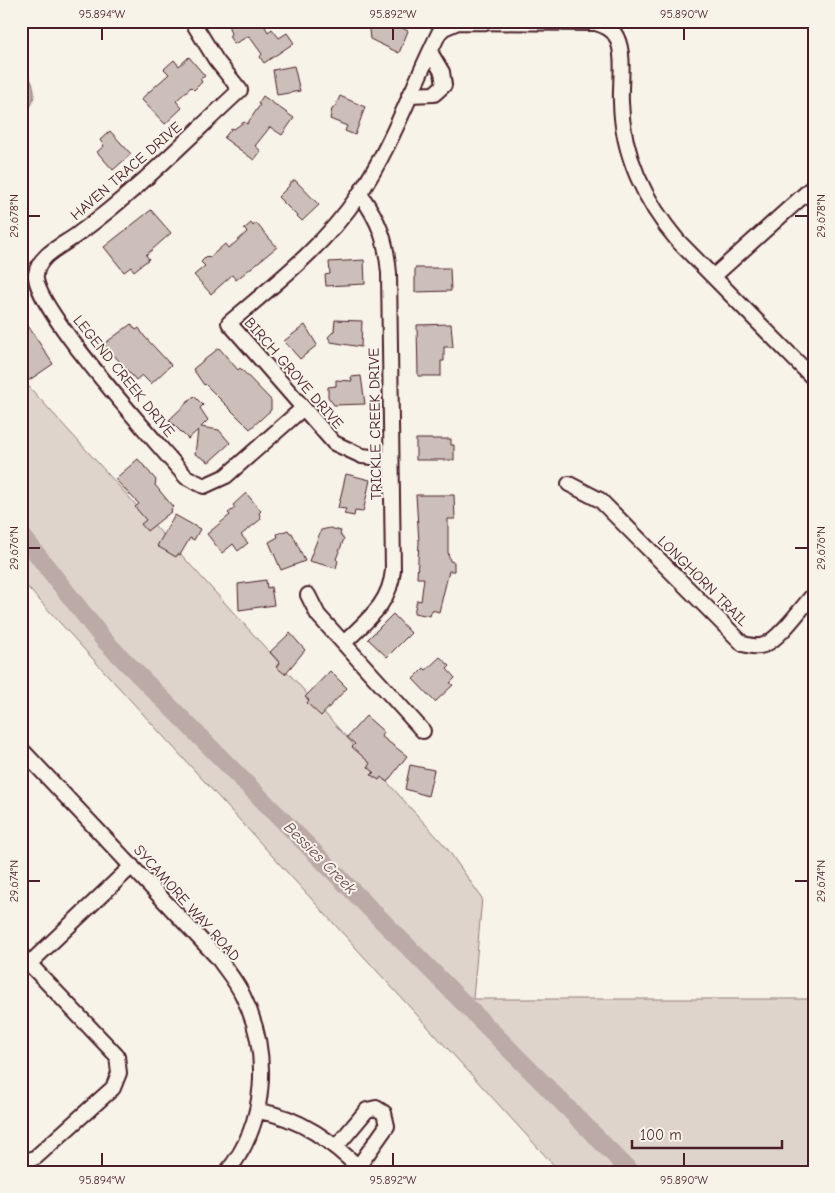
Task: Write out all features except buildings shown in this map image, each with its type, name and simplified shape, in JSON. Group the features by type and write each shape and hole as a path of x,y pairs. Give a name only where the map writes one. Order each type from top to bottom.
{"street":[{"name":"HAVEN TRACE DRIVE","path":"36,275 44,257 79,234 138,186 240,90 216,60 192,21"},
{"path":"360,194 377,164 440,32 450,24 458,22 596,23 613,31 618,39 622,120 635,172 648,199 665,225 814,379"},
{"path":"409,95 434,94 444,85 442,72 430,52"},
{"path":"714,276 814,186"},
{"name":"BIRCH GROVE DRIVE","path":"360,194 346,214 304,259 229,324 334,443 362,456 391,459"},
{"name":"TRICKLE CREEK DRIVE","path":"344,643 378,609 390,591 393,570 388,258 378,221 360,194"},
{"name":"LEGEND CREEK DRIVE","path":"36,275 40,295 90,364 186,476 204,486 226,476 302,409"},
{"name":"LONGHORN TRAIL","path":"569,484 600,500 743,644 754,647 765,645 774,640 814,594"},
{"path":"308,595 318,615 424,731"},
{"name":"SYCAMORE WAY ROAD","path":"21,749 218,958 243,995 259,1040 261,1081 258,1111 250,1134 227,1172"},
{"path":"21,1164 36,1157 113,1088 119,1073 117,1056 25,959 132,866"},
{"path":"258,1111 290,1119 336,1147 361,1169 386,1126 384,1113 376,1108 367,1110 336,1147"}],"shaded area":[{"path":"21,63 31,80 34,93 31,106 21,123"},
{"path":"21,378 446,847 482,898 473,999 814,999 814,1172 560,1172 21,580"}],"waterway":[{"name":"Bessies Creek","path":"21,534 104,640 631,1172"}]}
